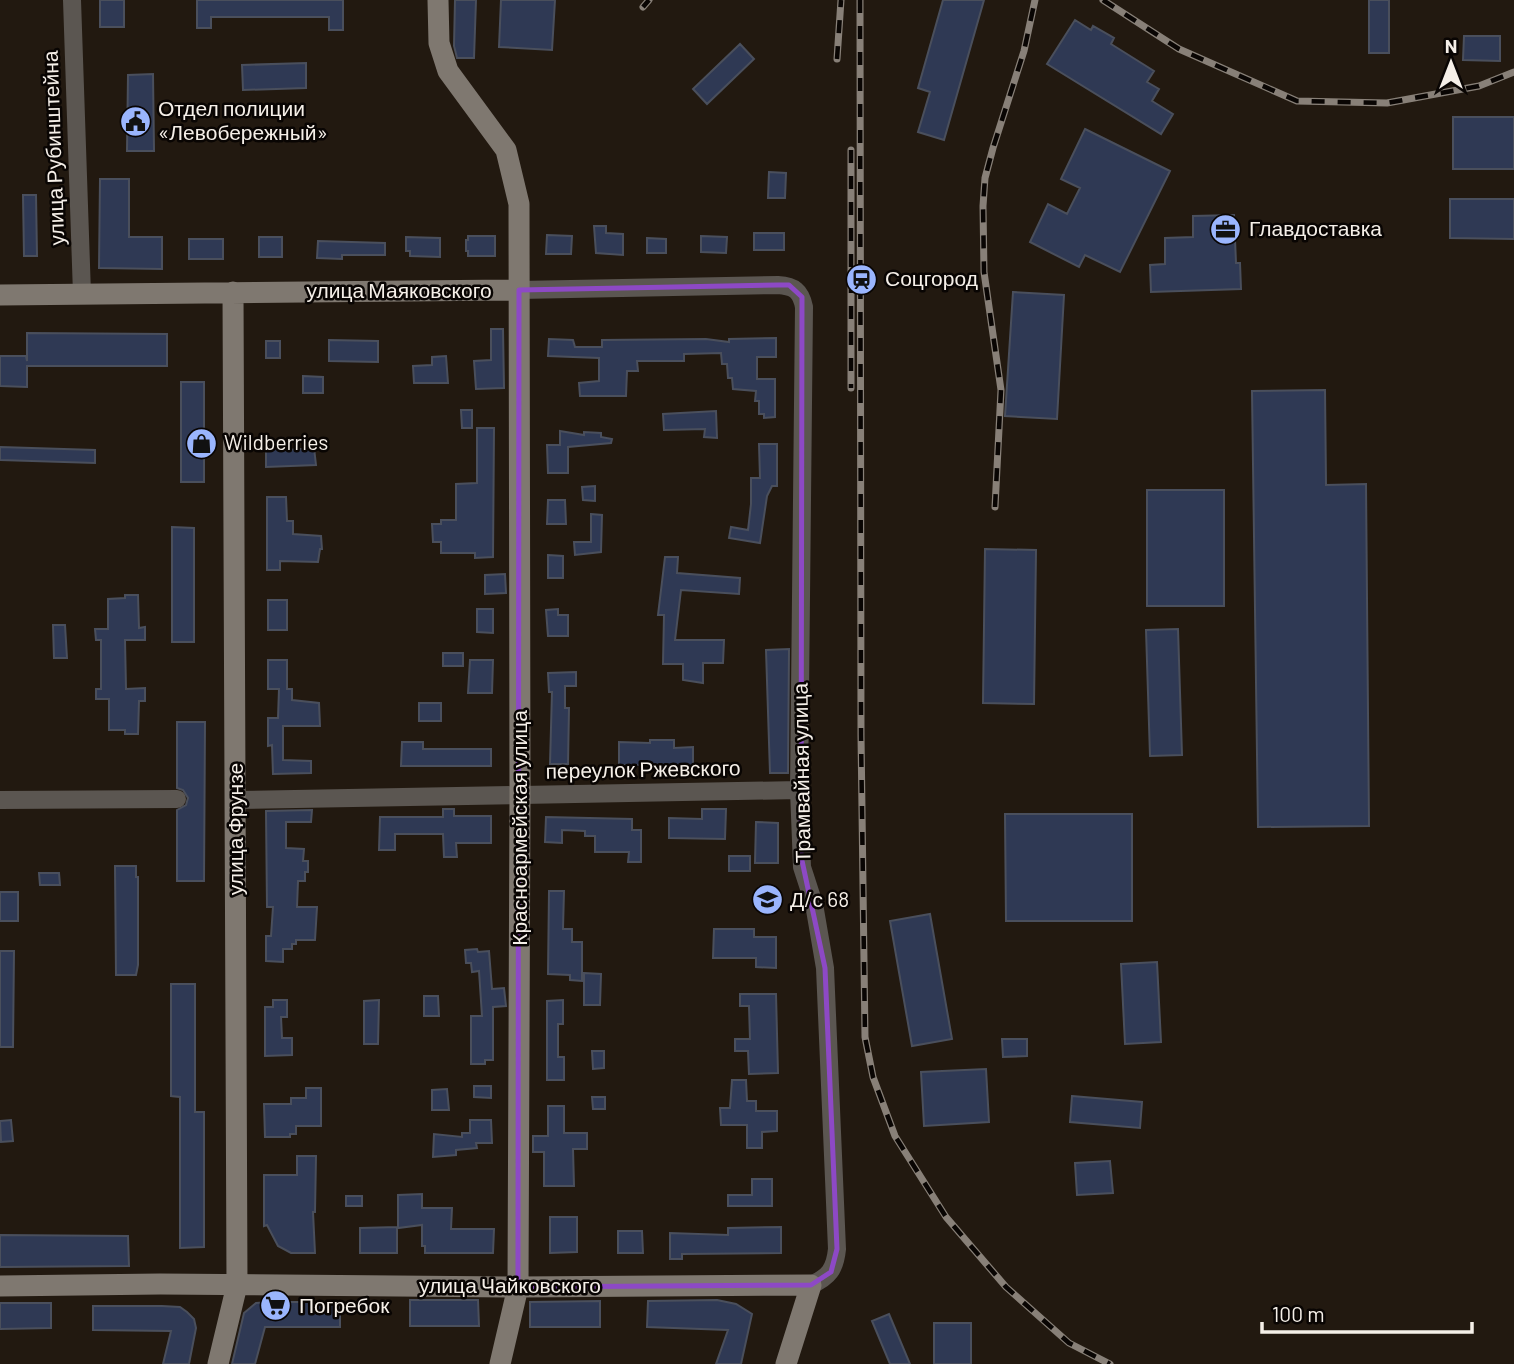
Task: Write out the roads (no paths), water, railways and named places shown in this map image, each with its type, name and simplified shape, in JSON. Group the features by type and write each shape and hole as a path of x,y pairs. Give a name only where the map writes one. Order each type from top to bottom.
{"street":[{"name":"улица Рубинштейна","path":"72,0 82,294"},
{"name":"Красноармейская улица","path":"438,0 439,43 448,71 506,150 519,204 518,1287 500,1364"},
{"name":"улица Маяковского","path":"0,295 778,285 789,285 797,290"},
{"name":"Трамвайная улица","path":"786,1364 811,1284 826,1278 836,1259 825,968 822,939 801,856 799,790 804,307 797,290"},
{"name":"улица Фрунзе","path":"218,1364 237,1285 233,292"},
{"name":"переулок Ржевского","path":"235,800 799,790"},
{"path":"0,800 177,799"},
{"name":"улица Чайковского","path":"0,1286 518,1287 811,1284"}],"railway":[{"path":"643,7 649,0"},
{"path":"837,59 841,0"},
{"path":"860,0 861,735 865,1037 873,1077 895,1136 946,1217 1006,1287 1069,1343 1110,1364"},
{"path":"995,507 1001,390 984,272 985,178 1024,51 1035,0"},
{"path":"1103,0 1179,49 1297,101 1387,103 1479,86 1514,72"},
{"path":"851,150 851,388"}],"place":[{"name":"Отдел полиции «Левобережный»","path":"135,121"},
{"name":"Главдоставка","path":"1226,229"},
{"name":"Соцгород","path":"862,279"},
{"name":"Wildberries","path":"201,443"},
{"name":"Д/с 68","path":"767,900"},
{"name":"Погребок","path":"276,1306"}]}
